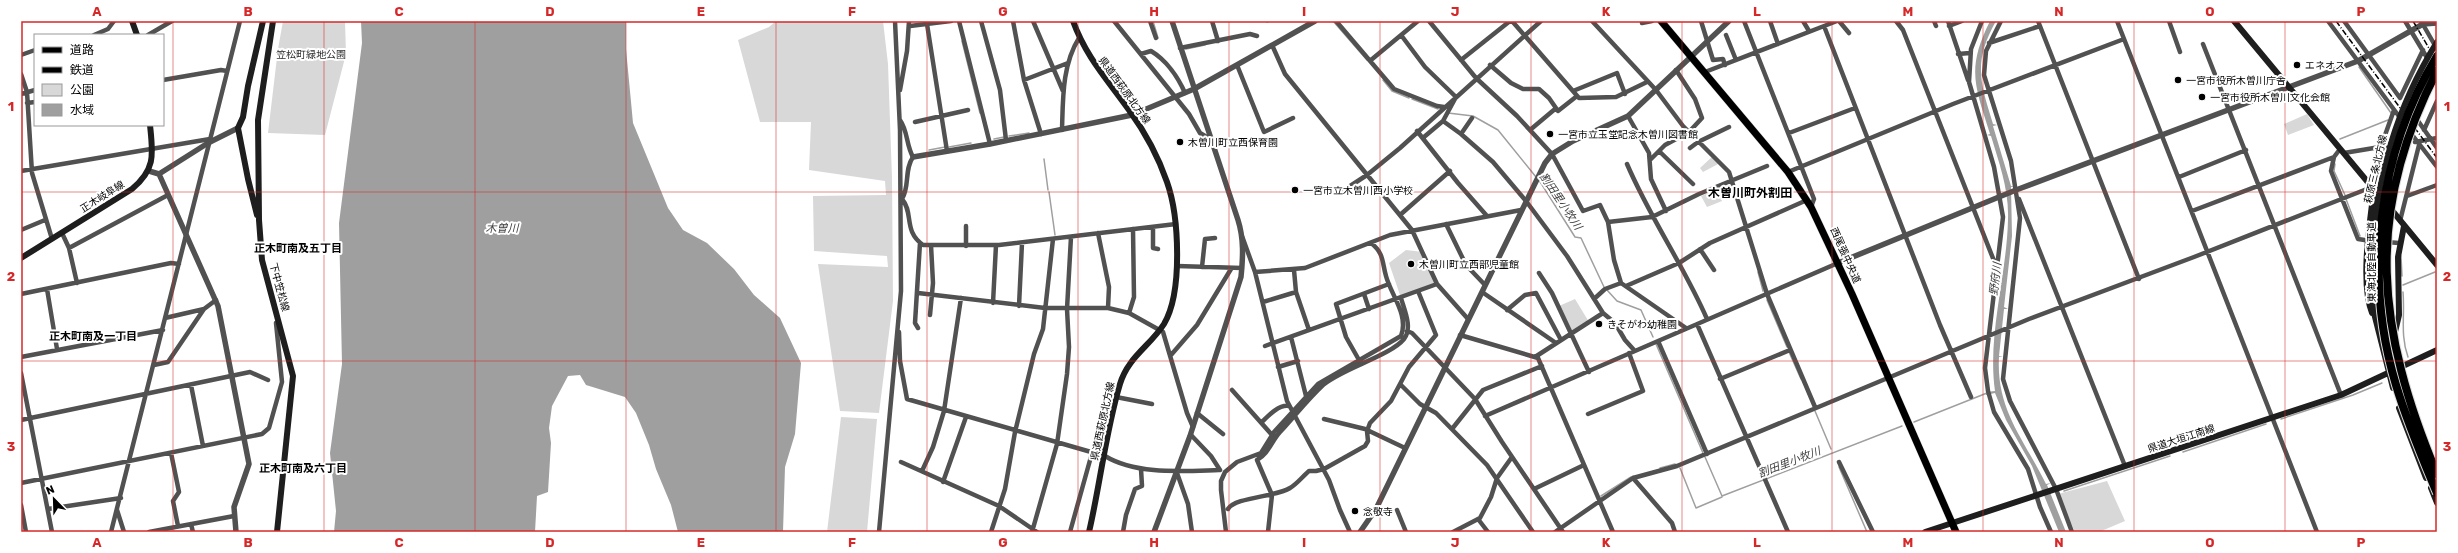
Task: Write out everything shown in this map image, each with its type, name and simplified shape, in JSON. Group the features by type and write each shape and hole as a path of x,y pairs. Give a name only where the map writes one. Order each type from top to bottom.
{"highway":[{"name":"東海北陸自動車道","path":"2437,56 2411,107 2393,159 2382,216 2379,279 2384,334 2396,385 2437,493"},
{"name":"東海北陸自動車道","path":"2437,73 2418,112 2403,153 2393,194 2386,257 2390,318 2397,360 2410,406 2437,474"}],"main road":[{"path":"132,21 137,34"},
{"path":"259,220 248,179 238,128 243,118 248,86 263,21"},
{"name":"下中笠松線","path":"273,21 258,120 259,220 262,260 293,376 277,532"},
{"name":"県道西萩原北方線","path":"1073,21 1086,54 1132,115 1150,143 1172,195 1176,224 1177,266 1171,305 1159,330 1128,364 1116,397 1090,532"},
{"name":"西尾張中央道","path":"1661,21 1788,172 1807,200 1838,263 1956,532"},
{"path":"2234,21 2437,265"},
{"name":"萩原三条北方線","path":"2437,42 2411,88 2386,158 2376,211 2372,270 2377,325 2384,357 2391,373 2407,430 2437,503"},
{"path":"149,171 153,147 150,126"},
{"name":"正木岐阜線","path":"21,258 132,189 143,180 149,171"},
{"path":"2373,188 2368,240 2368,301 2377,325"},
{"path":"2382,348 2394,336 2399,315 2399,243 2404,226"},
{"name":"県道大垣江南線","path":"1925,532 2341,395 2391,373 2437,350"},
{"name":"萩原三条北方線","path":"2391,373 2409,393 2437,464"}],"street":[{"path":"96,34 108,29 114,21"},
{"path":"150,34 172,21"},
{"path":"111,532 121,498 240,21"},
{"path":"879,532 901,291 902,199 895,21"},
{"path":"898,95 902,81 909,24 927,24 951,21"},
{"path":"959,21 990,144"},
{"path":"981,21 1000,90 1006,140"},
{"path":"1013,21 1024,80 1042,134"},
{"path":"1033,21 1063,92"},
{"path":"1114,21 1176,97 1200,133 1210,138"},
{"path":"1150,21 1156,38"},
{"path":"1172,21 1255,272 1289,406 1324,469 1350,532"},
{"path":"1212,21 1218,41"},
{"path":"913,157 990,144 1132,115 1194,89 1315,21"},
{"path":"1336,21 1370,59 1394,89 1437,106 1444,107"},
{"path":"1370,59 1418,21"},
{"path":"1429,21 1476,78 1530,130 1552,154 1582,211 1600,205 1608,222 1614,260 1621,283 1686,328"},
{"path":"1461,60 1511,21 1579,98 1616,97 1625,94 1647,82"},
{"path":"1344,190 1367,175 1541,21"},
{"path":"1592,21 1656,90 1698,142 1729,172 1767,294 1815,407"},
{"path":"1642,23 1652,21"},
{"path":"1701,21 1713,60 1722,59 1725,65"},
{"path":"1360,532 1376,509 1539,172 1552,154 1573,141 1628,116 1729,21"},
{"path":"1744,21 1814,199 1811,207"},
{"path":"1770,21 1778,44"},
{"path":"1803,21 1809,31"},
{"path":"1705,72 1838,21 1849,33"},
{"path":"1896,21 1903,30 1998,271"},
{"path":"1962,21 1948,24 1969,82 1990,150 2003,218 1998,271 1985,368 1989,393 1994,412 2028,469 2051,532"},
{"path":"1969,82 1970,53 1982,21"},
{"path":"2001,21 1989,43 1984,62 1984,75 2011,161 2017,193 2019,230 2003,370 2005,389 2056,489 2072,532"},
{"path":"2118,21 2317,532"},
{"path":"2169,21 2180,52"},
{"path":"2328,21 2358,61 2370,82 2394,110 2437,167"},
{"path":"2344,21 2437,148"},
{"path":"2405,21 2437,73"},
{"path":"2422,22 2437,49"},
{"path":"1484,416 1589,372 1658,340 1838,263 2000,196 2017,193 2093,160 2358,61 2370,56 2422,22 2437,23"},
{"path":"1989,43 2039,23 2139,279"},
{"path":"927,24 947,151"},
{"path":"1824,26 1951,352 1971,397"},
{"path":"1180,48 1250,34 1257,36"},
{"path":"1401,35 1425,67 1456,97"},
{"path":"1726,35 1736,60"},
{"path":"1062,130 1063,92 1070,51 1079,38"},
{"path":"1788,172 1988,91 2124,39"},
{"path":"2203,44 2246,150 2341,395"},
{"path":"1272,45 1284,74 1412,230 1437,284 1468,319"},
{"path":"21,55 34,50"},
{"path":"2400,98 2423,50"},
{"path":"1141,54 1151,51 1159,56 1179,80 1185,93"},
{"path":"1958,54 1970,53"},
{"path":"1024,80 1068,64"},
{"path":"1237,65 1264,132 1293,118"},
{"path":"1490,65 1511,84 1523,89 1539,89 1558,111 1577,96"},
{"path":"164,80 221,70 227,71"},
{"path":"1650,160 1673,139 1689,132 1702,118 1695,100 1676,70"},
{"path":"1573,91 1617,73 1625,94"},
{"path":"21,74 27,92 32,168 43,204 45,220 52,239"},
{"path":"21,94 34,90"},
{"path":"1424,137 1443,121 1456,97"},
{"path":"2424,130 2437,101"},
{"path":"27,103 34,102"},
{"path":"1530,130 1555,108"},
{"path":"1789,133 1855,108"},
{"path":"916,122 942,118 968,110"},
{"path":"1555,532 1561,530 1599,500 1633,478 1677,466 1888,376 2008,328 2139,279 2275,224 2373,188 2381,147 2394,110"},
{"path":"1628,116 1649,153 1652,180 1666,211"},
{"path":"1461,134 1472,118"},
{"path":"900,119 904,125 908,151 913,157"},
{"path":"1443,121 1461,134 1493,162 1526,201 1567,256 1603,313 1615,322 1632,352 1643,391 1588,414"},
{"path":"159,174 209,141 238,128"},
{"path":"1690,148 1698,142 1729,128"},
{"path":"1417,131 1424,137 1458,183 1487,216"},
{"path":"2192,212 2259,184 2334,157 2342,151 2418,143 2437,138"},
{"path":"21,171 153,147 209,141"},
{"path":"2400,221 2418,143"},
{"path":"2179,177 2246,150"},
{"path":"1659,152 1693,184"},
{"path":"902,199 905,194 908,167 913,157"},
{"path":"2334,157 2331,172 2343,198 2358,239 2399,243"},
{"path":"1627,164 1652,217 1679,263 1707,319"},
{"path":"1608,222 1652,217 1699,194 1767,166"},
{"path":"149,171 159,174"},
{"path":"1400,215 1450,171"},
{"path":"159,174 216,300 250,464 234,507 236,532"},
{"path":"2407,196 2437,185"},
{"path":"2017,193 2125,466"},
{"path":"69,248 168,195"},
{"path":"902,199 906,204 910,231 920,243 931,245 966,246 1022,243 1176,224"},
{"path":"1626,286 1679,263 1700,249 1747,226 1807,200"},
{"path":"1255,272 1294,270 1390,235 1521,210"},
{"path":"21,230 45,220"},
{"path":"1446,224 1466,265 1485,285"},
{"path":"966,226 966,246"},
{"path":"1153,227 1153,248 1158,249"},
{"path":"1130,313 1134,297 1133,229"},
{"path":"62,232 69,248 77,283"},
{"path":"1098,234 1109,287 1108,308"},
{"path":"1154,532 1191,435 1242,268 1242,236"},
{"path":"901,462 999,506 1034,531 1057,444 1068,361 1067,309 1071,237"},
{"path":"1202,267 1205,239 1215,238"},
{"path":"991,532 1008,479 1015,432 1034,354 1043,329 1054,239"},
{"path":"918,328 915,323 920,243"},
{"path":"1019,306 1022,243"},
{"path":"1222,475 1237,462 1261,453 1272,434 1328,381 1400,343 1405,338 1407,331 1399,299 1389,284 1382,254 1371,243"},
{"path":"930,315 932,295 931,245"},
{"path":"993,303 996,245"},
{"path":"1700,249 1714,270"},
{"path":"21,294 171,263 179,264"},
{"path":"1177,266 1231,269 1242,268"},
{"path":"1171,355 1197,325 1231,269"},
{"path":"1294,270 1296,292 1309,330"},
{"path":"1539,273 1552,294 1572,333 1589,372"},
{"path":"1594,299 1606,289 1621,283"},
{"path":"1358,360 1340,320 1336,304 1389,284"},
{"path":"1264,346 1399,299 1437,284"},
{"path":"47,289 57,349"},
{"path":"1263,302 1296,292"},
{"path":"1228,509 1231,505 1236,503 1272,495 1292,488 1309,470 1324,469 1365,446 1368,441 1367,430 1370,423 1391,401 1401,385 1409,367 1436,335 1418,292"},
{"path":"1482,292 1556,343"},
{"path":"918,293 1019,306 1067,309 1108,308 1130,313 1163,332 1187,413 1193,427"},
{"path":"1507,310 1525,295 1536,293 1561,340"},
{"path":"1364,294 1369,309"},
{"path":"922,471 933,447 944,411 962,298"},
{"path":"1268,532 1272,495 1257,460 1268,451 1275,438 1290,424 1293,414 1306,396 1318,384 1401,336 1402,322 1399,299"},
{"path":"154,365 168,362 204,309 216,300"},
{"path":"165,318 204,309"},
{"path":"1535,357 1603,313"},
{"path":"21,483 262,434 269,428 282,382 276,323 278,319"},
{"path":"1697,324 1788,532"},
{"path":"21,357 162,330"},
{"path":"898,330 901,337 900,361 907,399 1015,432 1105,456 1126,467 1177,472 1219,470"},
{"path":"1407,331 1445,367 1475,399 1484,416 1561,530"},
{"path":"1460,335 1538,358 1613,532"},
{"path":"1291,337 1306,396"},
{"path":"1658,340 1706,454"},
{"path":"1720,379 1790,350"},
{"path":"1278,367 1298,361"},
{"path":"1452,429 1483,390 1542,366"},
{"path":"21,420 250,372 268,380"},
{"path":"21,373 31,418 52,532"},
{"path":"191,385 203,446"},
{"path":"1401,385 1425,407 1436,413 1487,464 1533,532"},
{"path":"1232,390 1272,434"},
{"path":"1116,397 1152,404"},
{"path":"1262,422 1276,410 1283,406 1289,406"},
{"path":"1197,412 1224,434"},
{"path":"943,482 966,417"},
{"path":"1324,419 1367,430 1405,448"},
{"path":"1191,435 1211,456 1222,475 1221,490 1226,532"},
{"path":"171,453 179,492 173,501 178,526"},
{"path":"1070,532 1092,453"},
{"path":"1453,532 1478,519 1491,497 1497,478 1512,457"},
{"path":"1839,462 1874,532"},
{"path":"1534,489 1584,465"},
{"path":"1123,532 1132,496 1135,489 1142,486 1141,469"},
{"path":"1177,472 1188,504 1192,532"},
{"path":"1633,478 1672,524 1676,532"},
{"path":"48,509 121,498"},
{"path":"21,505 26,532"},
{"path":"117,510 124,532"},
{"path":"1397,510 1406,532"},
{"path":"149,532 234,516"},
{"path":"1478,519 1488,532"},
{"path":"191,524 193,532"}],"green space":[{"name":"笠松町緑地公園","path":"283,21 345,21 346,54 325,135 268,133 278,49"},
{"path":"776,21 883,21 888,64 892,178 893,301 879,413 840,411 818,264 888,267 887,256 814,251 813,196 886,195 885,181 809,170 811,122 760,122 738,40 769,27"},
{"path":"2307,114 2314,125 2288,135 2284,124"},
{"path":"1713,156 1720,163 1703,172 1700,168"},
{"path":"1718,189 1722,201 1707,207 1701,196"},
{"path":"1406,250 1423,252 1437,284 1401,298 1389,263"},
{"path":"1575,299 1589,322 1572,333 1559,306"},
{"path":"841,417 877,419 867,532 827,532"},
{"path":"2107,481 2125,521 2099,532 2075,532 2058,494"}],"water":[{"name":"木曽川","path":"361,21 626,21 626,49 633,123 668,208 683,230 707,243 734,269 754,295 780,318 801,363 795,434 785,467 783,532 678,532 671,505 656,469 649,445 636,413 625,397 586,385 580,375 568,376 552,406 549,428 551,443 548,492 537,496 535,532 334,532 336,511 330,453 342,364 339,223 362,43"},
{"path":"1990,21 1996,21 1984,48 1981,72 1982,84 1993,124 1997,125 1993,126 2011,186 2015,186 2011,187 2012,236 2004,307 2008,309 2004,309 1999,356 2003,356 1999,357 1999,376 2002,393 2013,424 2046,484 2051,483 2047,485 2066,532 2059,532 2032,466 2006,420 1995,393 1986,395 1986,392 1995,391 1993,370 1995,327 2007,240 2008,219 2007,197 2003,176 1991,136 1987,135 1990,134 1980,103 1975,78 1975,65 1978,52 1982,38"}],"waterway":[{"path":"1153,21 1158,38"},
{"name":"割田里小牧川","path":"1333,21 1367,60"},
{"path":"962,41 980,113"},
{"path":"1186,49 1205,45"},
{"path":"2359,67 2391,113"},
{"name":"割田里小牧川","path":"1383,80 1392,91 1409,98"},
{"name":"割田里小牧川","path":"1412,99 1438,109"},
{"name":"割田里小牧川","path":"1448,113 1473,116 1498,130 1536,177"},
{"path":"2340,139 2388,120"},
{"path":"1009,136 1029,133"},
{"path":"994,139 1004,137"},
{"path":"949,147 971,143"},
{"path":"929,150 945,147"},
{"path":"1044,159 1048,190"},
{"path":"2335,164 2334,171 2345,195"},
{"name":"割田里小牧川","path":"1539,180 1575,237 1581,238 1604,287"},
{"path":"1049,192 1055,235"},
{"path":"2346,199 2360,236"},
{"path":"2401,256 2402,276"},
{"path":"1758,272 1763,291"},
{"path":"2403,285 2435,272"},
{"name":"割田里小牧川","path":"1607,290 1617,301 1641,310 1653,337"},
{"path":"2403,292 2403,333 2408,357"},
{"path":"1767,300 1787,347"},
{"name":"割田里小牧川","path":"1656,344 1703,453"},
{"path":"1789,352 1801,379"},
{"path":"2281,419 2353,395 2382,383"},
{"name":"割田里小牧川","path":"1914,422 1987,393"},
{"path":"1815,411 1831,449"},
{"path":"2183,452 2266,424"},
{"name":"割田里小牧川","path":"1705,457 1722,496 1902,426"},
{"path":"2064,491 2170,456"},
{"path":"1660,468 1675,464"},
{"path":"1839,467 1867,532"},
{"path":"1680,468 1696,508 1722,497"},
{"path":"1601,496 1631,477"}],"railway":[{"path":"2336,21 2437,158"},
{"path":"2413,21 2437,62"}],"place":[{"name":"エネオス","path":"2297,65"},
{"name":"一宮市役所木曽川庁舎","path":"2178,80"},
{"name":"一宮市役所木曽川文化会館","path":"2202,97"},
{"name":"一宮市立玉堂記念木曽川図書館","path":"1550,134"},
{"name":"木曽川町立西保育園","path":"1180,142"},
{"name":"一宮市立木曽川西小学校","path":"1295,190"},
{"name":"木曽川町立西部児童館","path":"1411,264"},
{"name":"きそがわ幼稚園","path":"1599,324"},
{"name":"念敬寺","path":"1355,511"}],"district":[{"name":"木曽川町外割田","path":"1750,193"},
{"name":"正木町南及五丁目","path":"298,248"},
{"name":"正木町南及一丁目","path":"93,336"},
{"name":"正木町南及六丁目","path":"303,468"}],"water label":[{"name":"野府川","path":"1995,279"}]}
